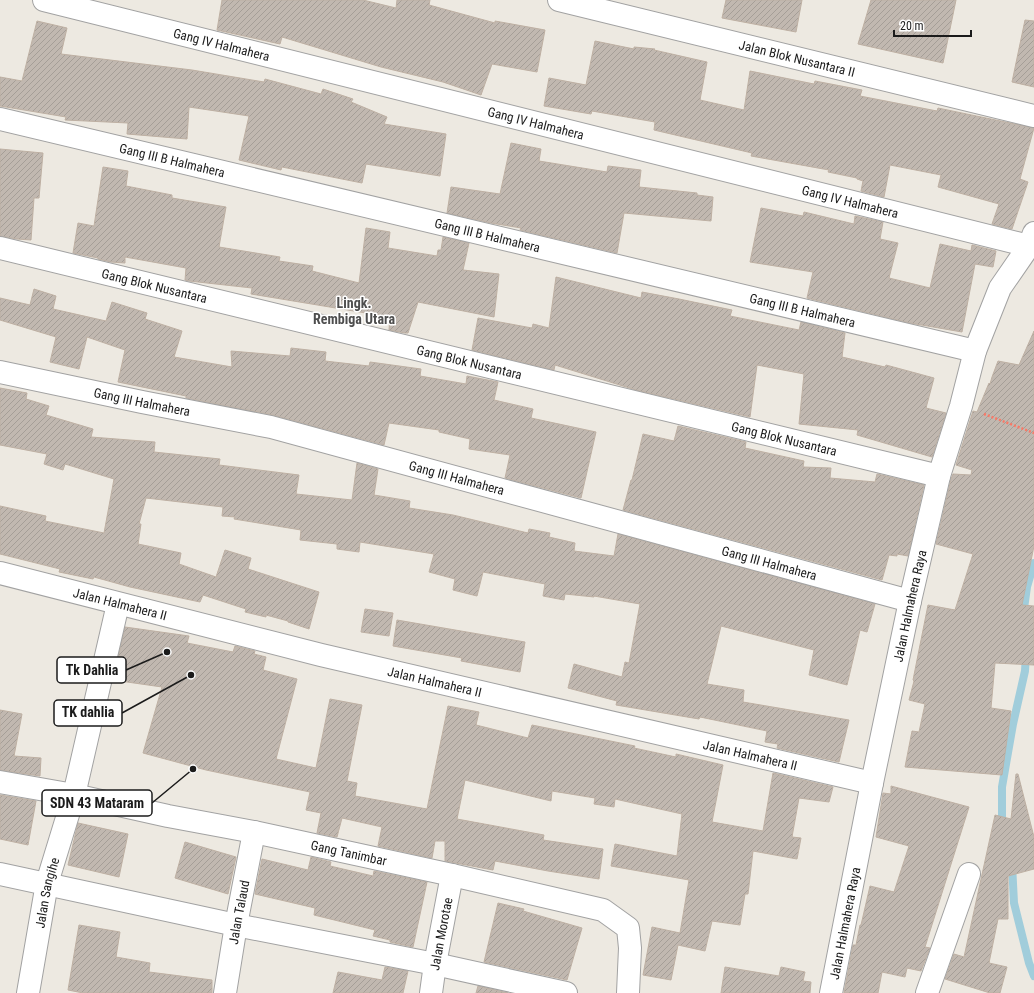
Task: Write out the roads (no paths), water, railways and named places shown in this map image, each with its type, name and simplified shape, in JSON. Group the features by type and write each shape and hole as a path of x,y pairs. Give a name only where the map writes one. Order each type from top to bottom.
{"street":[{"name":"Gang IV Halmahera","path":"44,0 1032,240"},
{"name":"Jalan Blok Nusantara II","path":"559,0 1034,116"},
{"name":"Gang III B Halmahera","path":"0,119 975,351"},
{"name":"Jalan Halmahera Raya","path":"831,993 872,783 910,601 939,476 961,406 975,351 1000,288 1032,240"},
{"name":"Gang Blok Nusantara","path":"0,248 939,476"},
{"name":"Gang III Halmahera","path":"0,372 271,427 910,601"},
{"name":"Jalan Halmahera II","path":"0,573 321,655 872,783"},
{"name":"Jalan Sangihe","path":"28,993 47,883 74,795 118,604"},
{"name":"Gang Tanimbar","path":"0,782 74,795 168,816 254,832 452,875 603,910 628,928 630,948 628,993"},
{"name":"Jalan Talaud","path":"225,993 236,925 254,832"},
{"path":"0,874 236,925 435,964 566,993"},
{"path":"927,993 969,874"},
{"name":"Jalan Morotae","path":"431,993 452,875"}],"waterway":[{"path":"1023,616 1027,587 1034,563"},
{"path":"1004,827 1002,821 1002,787 1013,724 1025,671 1026,654"},
{"path":"1012,864 1014,903 1029,963 1034,976"}],"place":[{"name":"Tk Dahlia","path":"167,652"},
{"name":"TK dahlia","path":"191,675"},
{"name":"SDN 43 Mataram","path":"193,769"}],"district":[{"name":"Lingk. Rembiga Utara","path":"354,312"}]}
